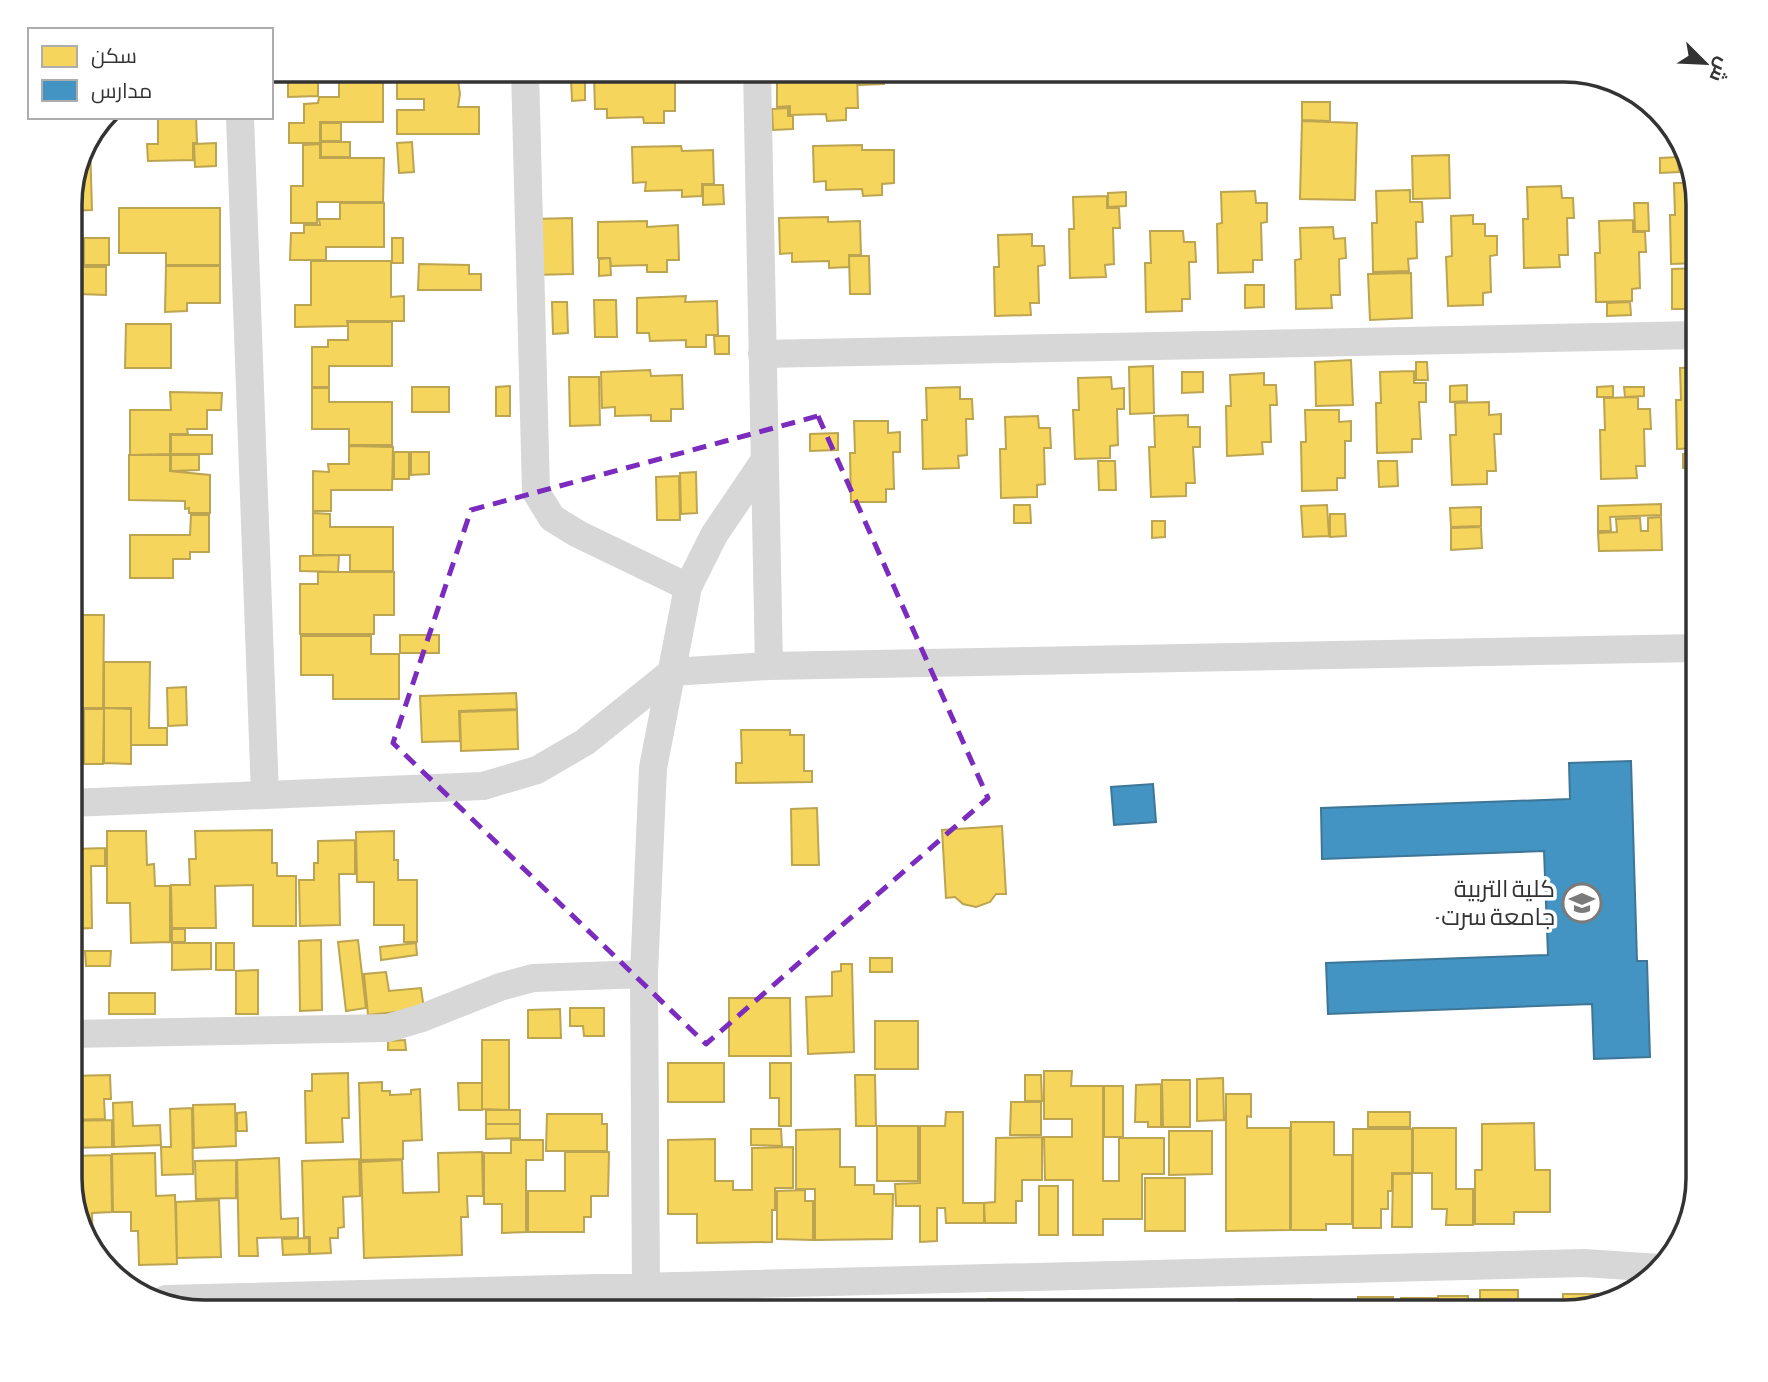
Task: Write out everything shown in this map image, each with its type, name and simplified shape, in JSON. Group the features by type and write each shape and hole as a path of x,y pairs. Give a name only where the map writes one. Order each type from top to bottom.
{"street":[{"path":"526,82 536,492 552,518 578,534 688,586"},
{"path":"757,82 769,666"},
{"path":"240,119 265,795"},
{"path":"762,354 1686,335"},
{"path":"646,1287 644,974 653,768 688,586 714,535 764,461"},
{"path":"83,802 483,786 537,770 585,742 672,671 769,666 1686,648"},
{"path":"83,1034 388,1028 422,1018 500,987 533,978 644,974"},
{"path":"191,1298 646,1287 675,1299 1584,1263 1647,1267"}],"highlighted area":[{"path":"818,416 988,798 706,1044 393,743 471,510"}],"building: سكن":[{"path":"288,82 318,82 318,96 288,97"},
{"path":"339,82 383,82 383,122 320,122 320,143 289,143 289,123 304,123 304,104 318,103 319,97 339,97"},
{"path":"397,82 458,82 458,107 479,107 479,134 397,134 397,110 424,110 424,99 397,99"},
{"path":"571,82 585,82 585,100 572,101"},
{"path":"594,82 675,82 675,111 664,111 664,123 644,123 643,117 607,118 607,109 595,109"},
{"path":"777,82 857,82 858,108 846,108 846,120 827,121 826,114 790,115 790,106 777,107"},
{"path":"859,82 884,82 884,84 859,85"},
{"path":"1302,102 1330,102 1330,121 1302,120"},
{"path":"788,108 788,116 793,116 793,129 773,130 772,109"},
{"path":"158,119 196,119 197,143 193,143 193,160 148,161 147,144 158,144"},
{"path":"1302,121 1357,123 1355,200 1300,199"},
{"path":"321,123 341,123 341,141 321,141"},
{"path":"321,142 350,142 350,157 321,157"},
{"path":"412,142 414,172 399,173 397,143"},
{"path":"216,143 216,166 195,167 194,144"},
{"path":"320,144 320,158 384,158 383,202 317,202 317,223 291,223 291,186 303,186 303,145"},
{"path":"862,145 862,150 894,150 894,183 882,184 882,195 863,196 862,189 826,190 826,181 814,182 813,146"},
{"path":"681,146 682,151 713,150 714,184 702,184 702,196 682,197 682,190 645,191 646,182 633,183 632,147"},
{"path":"1449,155 1450,198 1413,199 1412,156"},
{"path":"1676,157 1679,172 1660,173 1660,158"},
{"path":"91,161 92,210 83,210 86,172"},
{"path":"1674,183 1684,183 1686,263 1671,264 1670,215 1675,215"},
{"path":"703,185 723,185 724,204 703,205"},
{"path":"1561,186 1562,198 1573,198 1574,218 1567,218 1568,255 1559,255 1560,267 1524,268 1523,219 1528,219 1527,187"},
{"path":"1410,190 1410,202 1422,202 1423,222 1416,222 1417,258 1408,259 1409,271 1373,272 1372,223 1377,223 1376,191"},
{"path":"1255,191 1256,203 1267,203 1267,222 1261,223 1262,260 1253,260 1253,272 1218,273 1217,224 1222,223 1221,192"},
{"path":"1126,192 1126,206 1108,207 1108,193"},
{"path":"1107,196 1107,208 1119,208 1120,228 1113,228 1114,264 1105,265 1106,277 1070,278 1069,229 1074,229 1073,197"},
{"path":"340,203 384,203 384,247 326,247 326,260 290,260 291,233 304,233 304,225 320,225 319,219 340,219"},
{"path":"1634,203 1648,203 1649,231 1635,231"},
{"path":"119,208 220,208 220,265 166,265 166,253 119,253"},
{"path":"1473,215 1473,224 1485,224 1485,236 1497,236 1497,255 1490,256 1491,292 1483,293 1483,305 1448,306 1446,257 1452,256 1451,216"},
{"path":"828,217 828,222 860,221 861,255 849,255 849,267 829,268 829,261 792,262 792,253 780,254 779,218"},
{"path":"572,218 573,274 534,275 533,219"},
{"path":"1633,220 1633,232 1645,232 1646,252 1639,252 1640,288 1632,289 1632,301 1596,302 1595,253 1600,253 1599,221"},
{"path":"647,221 647,227 678,225 679,260 667,260 667,272 647,272 647,265 611,266 610,258 598,258 598,222"},
{"path":"1333,227 1334,239 1345,238 1346,258 1339,259 1340,295 1331,295 1332,308 1296,309 1295,260 1301,259 1300,228"},
{"path":"1150,231 1183,231 1184,242 1195,242 1196,262 1189,262 1190,299 1182,299 1182,311 1146,312 1145,263 1151,263"},
{"path":"1032,234 1032,246 1044,246 1045,265 1038,266 1039,303 1030,303 1031,315 995,316 994,267 999,267 998,235"},
{"path":"84,238 109,238 109,265 84,265"},
{"path":"392,238 403,238 403,263 392,263"},
{"path":"849,256 869,256 870,294 850,294"},
{"path":"610,258 611,275 599,276 599,259"},
{"path":"311,261 391,261 391,297 404,296 404,321 347,321 348,326 295,327 295,305 311,305"},
{"path":"419,264 469,265 469,274 481,274 481,290 418,290"},
{"path":"166,266 220,266 220,303 187,303 187,311 165,312"},
{"path":"83,267 106,267 106,295 83,294"},
{"path":"1686,268 1686,309 1672,309 1672,269"},
{"path":"1411,273 1412,318 1370,320 1368,274"},
{"path":"1245,285 1264,285 1264,307 1245,308"},
{"path":"686,296 685,302 717,301 718,335 706,335 706,347 686,347 686,340 650,341 649,333 637,333 637,298"},
{"path":"594,300 616,300 617,337 595,337"},
{"path":"552,302 567,302 568,333 553,334"},
{"path":"1630,302 1631,315 1607,316 1607,303"},
{"path":"348,322 392,322 392,366 329,366 329,387 312,387 312,347 328,347 328,340 348,340"},
{"path":"126,324 171,324 171,368 125,368"},
{"path":"714,336 729,336 729,354 715,354"},
{"path":"1351,360 1353,405 1316,406 1315,362"},
{"path":"1416,362 1427,362 1428,380 1416,380"},
{"path":"1153,366 1154,413 1130,414 1129,367"},
{"path":"1680,368 1686,368 1686,449 1677,449 1676,400 1681,400"},
{"path":"650,370 651,376 682,375 683,409 671,409 671,421 651,421 651,415 615,416 615,407 602,408 601,372"},
{"path":"1414,371 1414,383 1426,383 1426,402 1419,402 1421,439 1412,439 1412,452 1377,453 1376,403 1381,403 1380,372"},
{"path":"1182,372 1203,372 1203,392 1182,393"},
{"path":"1264,373 1264,385 1276,385 1277,405 1270,405 1271,442 1262,442 1263,454 1227,456 1226,406 1231,406 1230,375"},
{"path":"569,377 599,377 600,425 570,426"},
{"path":"1111,377 1112,389 1124,388 1124,409 1117,409 1118,445 1110,446 1110,458 1075,459 1073,410 1079,410 1078,378"},
{"path":"1467,385 1467,401 1450,402 1450,386"},
{"path":"510,386 510,416 496,416 496,387"},
{"path":"1613,386 1613,397 1597,397 1597,387"},
{"path":"412,387 449,387 449,412 412,412"},
{"path":"960,387 960,399 972,399 973,419 966,419 967,455 958,456 959,468 923,469 922,420 927,420 926,388"},
{"path":"1624,387 1644,387 1644,396 1625,397"},
{"path":"312,388 329,388 329,402 392,402 392,445 349,445 349,429 312,429"},
{"path":"170,392 222,393 221,410 207,410 207,429 187,429 188,434 170,434 170,454 130,455 130,410 171,410"},
{"path":"1638,397 1638,409 1650,409 1651,429 1644,429 1645,466 1636,466 1637,478 1601,479 1600,430 1605,430 1604,398"},
{"path":"1489,402 1489,415 1501,414 1501,434 1494,434 1496,471 1487,471 1487,484 1452,485 1450,435 1456,435 1455,403"},
{"path":"1305,410 1339,410 1339,422 1351,421 1351,441 1345,441 1345,478 1337,478 1337,490 1302,491 1301,442 1306,442"},
{"path":"1188,415 1188,427 1200,427 1200,447 1193,447 1195,483 1186,483 1186,496 1151,497 1149,447 1155,447 1154,416"},
{"path":"1038,416 1039,428 1050,428 1051,448 1044,448 1045,484 1037,485 1037,497 1001,498 1000,449 1006,449 1005,417"},
{"path":"854,421 888,421 888,433 900,432 900,452 893,452 894,489 886,489 886,502 851,502 850,453 855,453"},
{"path":"838,433 838,450 810,451 810,434"},
{"path":"171,435 212,435 212,454 171,454"},
{"path":"349,446 393,447 392,490 331,490 331,511 313,511 313,471 329,472 328,464 349,464"},
{"path":"394,452 409,452 409,479 394,479"},
{"path":"411,452 429,452 429,474 411,475"},
{"path":"1683,454 1686,454 1686,468 1683,468"},
{"path":"129,455 170,455 170,471 210,475 210,513 189,513 189,508 185,509 185,501 129,500"},
{"path":"171,455 199,455 199,470 171,471"},
{"path":"1098,461 1115,461 1116,490 1099,490"},
{"path":"1378,461 1397,461 1398,486 1379,487"},
{"path":"696,472 697,513 681,514 680,473"},
{"path":"679,476 680,520 657,520 656,477"},
{"path":"1661,504 1661,515 1610,517 1611,531 1598,531 1598,506"},
{"path":"1014,505 1030,505 1031,523 1014,523"},
{"path":"1327,505 1329,536 1303,537 1301,506"},
{"path":"1481,507 1481,526 1451,527 1450,508"},
{"path":"313,513 330,514 330,527 393,527 393,571 350,571 350,555 313,555"},
{"path":"1330,514 1345,514 1346,536 1330,537"},
{"path":"191,515 209,515 209,552 190,552 190,559 173,559 173,578 130,578 130,535 190,535"},
{"path":"1661,517 1662,550 1599,551 1598,533 1617,532 1616,519 1640,518 1641,531 1648,531 1648,518"},
{"path":"1152,521 1165,521 1165,537 1152,538"},
{"path":"1481,527 1482,548 1451,550 1451,528"},
{"path":"339,555 338,572 300,571 300,556"},
{"path":"318,572 394,572 394,615 374,615 374,634 300,634 300,584 318,584"},
{"path":"83,615 104,615 103,708 84,708 84,764"},
{"path":"400,635 439,635 439,653 400,653"},
{"path":"301,636 371,636 371,654 399,654 399,699 333,699 333,675 301,675"},
{"path":"104,662 150,662 149,728 167,728 167,745 131,745 131,708 104,708"},
{"path":"186,687 187,725 168,726 167,688"},
{"path":"516,693 517,709 459,711 460,741 422,742 420,696"},
{"path":"104,708 131,709 131,764 104,763"},
{"path":"84,709 104,709 103,764 84,764"},
{"path":"517,710 518,749 461,751 460,712"},
{"path":"741,730 790,730 790,735 804,735 804,771 812,771 812,782 736,783 736,763 742,763"},
{"path":"817,808 819,865 792,865 791,809"},
{"path":"1002,826 1006,894 996,894 990,902 976,907 963,904 955,897 946,898 942,830"},
{"path":"272,830 272,863 277,863 277,876 296,876 296,926 253,926 253,885 215,886 216,928 172,928 171,885 190,885 189,859 196,859 195,831"},
{"path":"107,831 146,831 147,865 154,864 155,886 170,886 170,942 131,943 130,903 107,903"},
{"path":"394,831 394,860 398,860 398,880 417,880 417,942 404,942 404,925 374,925 374,882 357,882 356,832"},
{"path":"355,840 355,874 339,874 340,925 300,926 299,880 314,880 314,863 318,863 318,841"},
{"path":"105,848 105,866 91,866 92,928 83,928 83,849"},
{"path":"172,929 185,929 185,942 172,942"},
{"path":"321,940 322,1010 300,1011 299,941"},
{"path":"358,940 366,1008 346,1011 338,942"},
{"path":"172,943 211,943 211,969 172,970"},
{"path":"216,943 234,943 234,970 216,970"},
{"path":"416,943 417,955 381,960 380,947"},
{"path":"85,951 111,951 110,966 86,966"},
{"path":"870,958 892,958 892,972 870,972"},
{"path":"841,964 852,964 854,1052 808,1054 806,997 832,996 832,972 841,971"},
{"path":"258,970 258,1014 236,1014 236,971"},
{"path":"386,972 389,991 421,988 424,1009 368,1015 364,974"},
{"path":"109,993 155,993 155,1014 109,1014"},
{"path":"729,998 790,998 791,1056 729,1056"},
{"path":"570,1008 604,1008 604,1036 584,1036 583,1026 570,1026"},
{"path":"560,1009 561,1038 528,1038 528,1010"},
{"path":"875,1021 918,1021 918,1069 875,1069"},
{"path":"405,1040 406,1050 388,1050 388,1041"},
{"path":"482,1040 509,1040 509,1110 482,1109"},
{"path":"668,1063 724,1063 724,1102 668,1102"},
{"path":"770,1063 791,1063 791,1126 779,1126 779,1098 770,1098"},
{"path":"1044,1071 1072,1071 1071,1086 1103,1086 1103,1181 1119,1181 1119,1138 1164,1138 1164,1174 1142,1174 1142,1219 1103,1219 1103,1235 1073,1235 1073,1180 1045,1180 1044,1137 1072,1137 1072,1119 1044,1119"},
{"path":"348,1073 349,1118 342,1118 343,1142 306,1143 305,1091 312,1091 312,1074"},
{"path":"110,1075 111,1099 104,1099 105,1119 83,1120 83,1076"},
{"path":"855,1075 875,1075 876,1126 856,1126"},
{"path":"1025,1075 1041,1075 1042,1101 1025,1101"},
{"path":"1223,1078 1224,1120 1197,1121 1197,1079"},
{"path":"1162,1080 1190,1080 1190,1127 1163,1127"},
{"path":"382,1082 382,1091 390,1091 390,1095 411,1094 411,1090 420,1089 422,1140 403,1141 403,1159 361,1160 359,1083"},
{"path":"458,1083 482,1083 482,1110 459,1110"},
{"path":"1161,1084 1161,1127 1148,1127 1148,1122 1135,1122 1136,1085"},
{"path":"1104,1086 1123,1086 1123,1137 1104,1137"},
{"path":"1226,1094 1251,1094 1251,1117 1247,1116 1247,1128 1290,1128 1290,1230 1226,1231"},
{"path":"132,1102 133,1126 160,1125 161,1145 114,1147 113,1103"},
{"path":"1011,1102 1041,1102 1041,1135 1010,1135"},
{"path":"235,1104 236,1146 194,1148 193,1105"},
{"path":"192,1108 193,1174 162,1175 161,1147 171,1147 170,1109"},
{"path":"486,1110 520,1110 520,1124 486,1124"},
{"path":"246,1112 247,1131 237,1131 237,1113"},
{"path":"946,1112 963,1112 963,1203 984,1203 984,1223 946,1223 945,1208 937,1208 937,1241 920,1242 920,1206 896,1206 895,1184 920,1183 920,1126 945,1126"},
{"path":"1368,1112 1410,1112 1410,1127 1368,1127"},
{"path":"547,1114 602,1114 602,1124 607,1124 607,1151 546,1151"},
{"path":"112,1120 112,1147 83,1148 83,1121"},
{"path":"1291,1122 1334,1122 1334,1155 1352,1155 1352,1224 1326,1224 1326,1230 1291,1230"},
{"path":"1534,1123 1535,1170 1550,1170 1550,1212 1514,1212 1514,1224 1475,1224 1475,1170 1482,1170 1482,1124"},
{"path":"486,1124 520,1124 520,1138 486,1139"},
{"path":"877,1126 918,1126 918,1181 877,1181"},
{"path":"1413,1128 1456,1128 1456,1189 1473,1189 1473,1225 1446,1225 1447,1209 1432,1209 1432,1173 1413,1173"},
{"path":"751,1129 781,1129 782,1146 751,1145"},
{"path":"840,1129 840,1167 855,1167 855,1185 874,1185 874,1194 893,1194 892,1239 815,1240 815,1189 796,1189 796,1130"},
{"path":"1353,1129 1412,1129 1412,1173 1392,1173 1388,1209 1381,1209 1381,1228 1353,1228"},
{"path":"1169,1131 1212,1131 1212,1174 1169,1175"},
{"path":"1042,1137 1042,1180 1022,1180 1022,1201 1016,1201 1016,1223 985,1223 984,1203 995,1202 996,1138"},
{"path":"715,1139 715,1181 733,1181 733,1190 752,1190 752,1148 793,1147 793,1188 775,1188 772,1242 697,1243 697,1214 668,1214 668,1140"},
{"path":"511,1140 543,1140 543,1160 526,1160 526,1232 502,1233 502,1204 484,1204 484,1153 511,1153"},
{"path":"482,1152 483,1196 467,1196 468,1217 461,1217 462,1255 364,1258 361,1162 402,1160 403,1193 439,1192 438,1153"},
{"path":"565,1152 609,1152 608,1196 591,1196 591,1217 584,1217 584,1232 528,1232 528,1191 565,1191"},
{"path":"155,1153 156,1196 175,1195 177,1264 139,1265 138,1231 131,1231 131,1212 113,1212 112,1154"},
{"path":"111,1155 112,1212 92,1213 92,1226 86,1210 83,1156"},
{"path":"279,1158 281,1219 298,1218 298,1237 257,1238 258,1256 239,1256 237,1160"},
{"path":"359,1159 360,1196 343,1197 344,1227 338,1228 338,1238 330,1238 331,1253 310,1254 310,1237 304,1237 302,1161"},
{"path":"236,1160 236,1198 196,1199 195,1161"},
{"path":"1393,1174 1412,1174 1412,1227 1392,1227"},
{"path":"1145,1178 1185,1178 1185,1231 1145,1231"},
{"path":"1039,1186 1058,1186 1058,1235 1039,1235"},
{"path":"805,1190 805,1201 813,1201 813,1240 777,1239 777,1191"},
{"path":"219,1200 221,1257 177,1258 176,1202"},
{"path":"309,1238 309,1254 283,1255 282,1239"},
{"path":"1480,1290 1518,1290 1518,1300 1480,1300"},
{"path":"1563,1294 1601,1294 1580,1299 1563,1300"},
{"path":"1438,1296 1468,1296 1468,1300 1438,1300"},
{"path":"1358,1297 1393,1297 1393,1300 1358,1300"},
{"path":"1401,1298 1437,1298 1437,1300"},
{"path":"988,1299 1023,1299 1023,1300"},
{"path":"1236,1299 1272,1299 1272,1300"},
{"path":"1274,1299 1311,1299 1311,1300"}],"building: مدارس":[{"path":"1631,761 1637,961 1647,961 1650,1057 1594,1059 1592,1004 1328,1014 1326,963 1548,955 1544,851 1322,859 1321,808 1570,799 1569,763"},
{"path":"1153,784 1156,822 1114,825 1111,787"}],"place":[{"name":"كلية التربية -جامعة سرت","path":"1582,903"}]}
